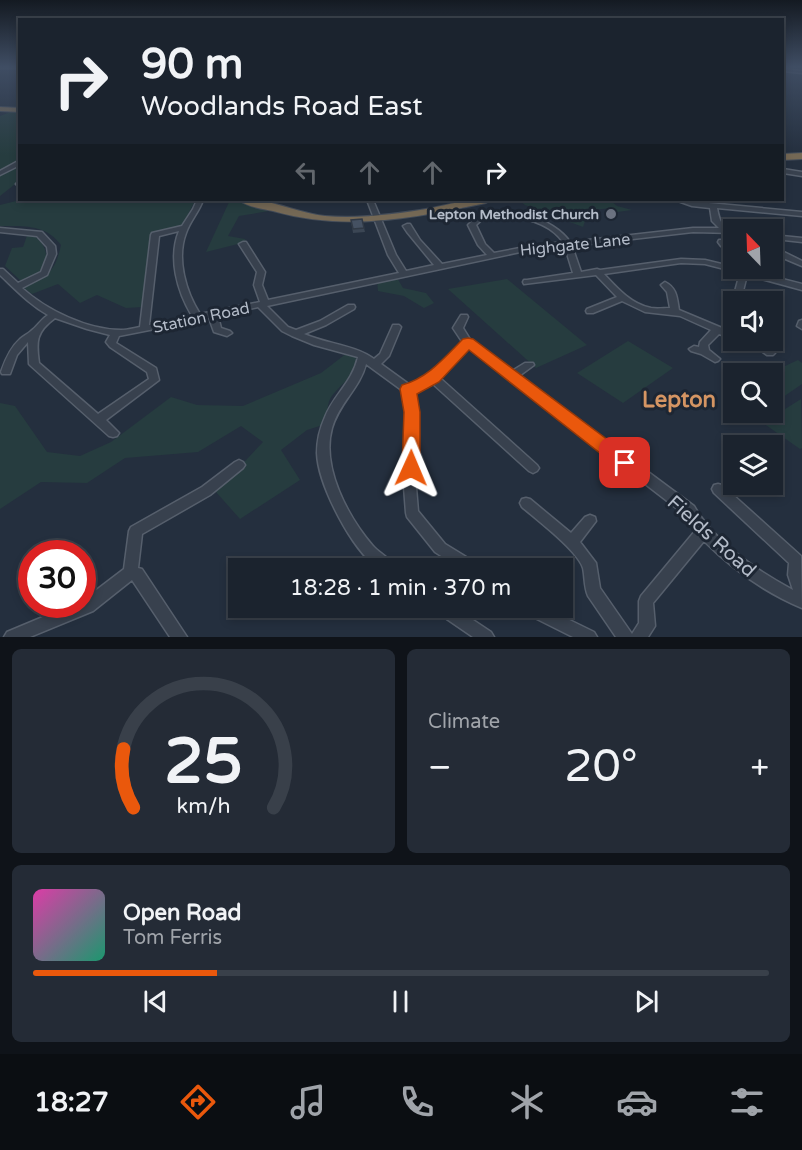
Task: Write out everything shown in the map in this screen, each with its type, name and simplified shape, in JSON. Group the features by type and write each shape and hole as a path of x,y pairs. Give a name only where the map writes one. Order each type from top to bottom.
{"highway":[{"path":"0,109 18,110"},
{"path":"784,157 802,156"},
{"path":"248,201 290,212 337,220 432,211 480,201"}],"street":[{"path":"0,173 18,163"},
{"path":"784,171 802,174"},
{"path":"198,319 185,294 178,242 199,201"},
{"path":"371,201 382,217 392,255 404,273"},
{"path":"682,201 689,204 802,214"},
{"path":"713,205 716,221 723,226"},
{"path":"492,255 482,245 472,226 475,220 486,214 512,214 538,222 560,235 566,243 577,273"},
{"path":"407,226 413,239 426,249 439,266"},
{"path":"144,329 155,235 185,227"},
{"path":"0,230 39,234 51,246 52,254 44,273 17,287"},
{"name":"Highgate Lane","path":"417,270 566,243 625,239 693,230 723,230"},
{"path":"783,239 802,240"},
{"path":"243,244 261,272 258,285 263,304 285,329 324,345 360,354 362,358 375,364 408,389 416,389 433,378 468,343 458,328 464,317"},
{"path":"783,255 802,264"},
{"path":"527,282 577,273 681,261 705,262 723,267"},
{"name":"Station Road","path":"0,271 37,306 98,330 116,333 198,319 417,270"},
{"path":"597,271 622,298 648,310 675,311 723,333"},
{"path":"771,279 802,287"},
{"path":"675,311 668,288 681,290"},
{"path":"588,312 622,298"},
{"path":"295,334 323,323 351,308"},
{"path":"6,372 21,342 55,314"},
{"path":"213,315 217,330 227,333"},
{"path":"375,364 384,356 396,327"},
{"path":"715,359 699,350 716,331"},
{"path":"98,420 154,380 152,370 113,345 112,340 116,333"},
{"path":"33,334 34,364 113,433"},
{"name":"Fields Road","path":"468,343 689,510 703,532 757,577 790,598 802,601"},
{"path":"362,358 357,373 328,421 322,452 327,477 362,543 375,558"},
{"path":"511,376 529,365"},
{"path":"433,378 533,468"},
{"path":"408,389 412,412 410,487 412,513 440,548 456,558"},
{"path":"12,637 88,606 130,573 136,531 206,492 239,465"},
{"path":"728,495 799,560 795,575 802,594"},
{"path":"534,505 572,542 589,564 593,591 626,637"},
{"path":"572,542 590,521"},
{"path":"638,637 647,626 646,601 703,532"},
{"path":"130,573 137,574 179,637"},
{"path":"458,618 486,637"},
{"path":"550,618 589,637"}],"green space":[{"path":"13,111 18,112 18,161 0,171 0,116"},
{"path":"18,166 18,182 0,196 0,176"},
{"path":"18,200 185,201 194,203 181,227 151,235 143,307 126,308 97,295 80,303 58,284 32,294 23,287 49,272 56,262 61,245 55,238 41,230 25,226 0,226 0,205"},
{"path":"230,201 275,210 239,216 228,236 245,239 246,242 206,252"},
{"path":"520,201 611,201 617,206 632,210 617,212 612,208 592,210 601,219 585,221 583,227 525,205"},
{"path":"28,233 43,245 46,261 37,273 21,281 5,266 12,248 23,247"},
{"path":"396,276 403,288 426,293 434,303 424,308 404,296 378,291 377,280"},
{"path":"507,279 587,345 536,368 448,289"},
{"path":"628,341 673,368 623,403 577,373"},
{"path":"347,353 356,357 355,364 350,376 330,399 326,424 307,430 281,450 300,480 240,519 216,492 263,442 241,426 198,452 125,458 87,483 41,482 0,509 0,403 15,406 47,452 80,456 111,442 171,397 197,405 243,406 321,373"},
{"path":"798,360 802,363 802,384 783,397 783,367"},
{"path":"801,399 802,448 800,449 763,423 783,423 783,410"}],"building":[{"path":"362,219 364,228 353,229 351,220"}],"place":[{"name":"Lepton Methodist Church","path":"611,214"}],"district":[{"name":"Lepton","path":"679,399"}],"route":[{"path":"411,468 412,412 408,389 416,389 433,378 468,343 625,463"}]}
